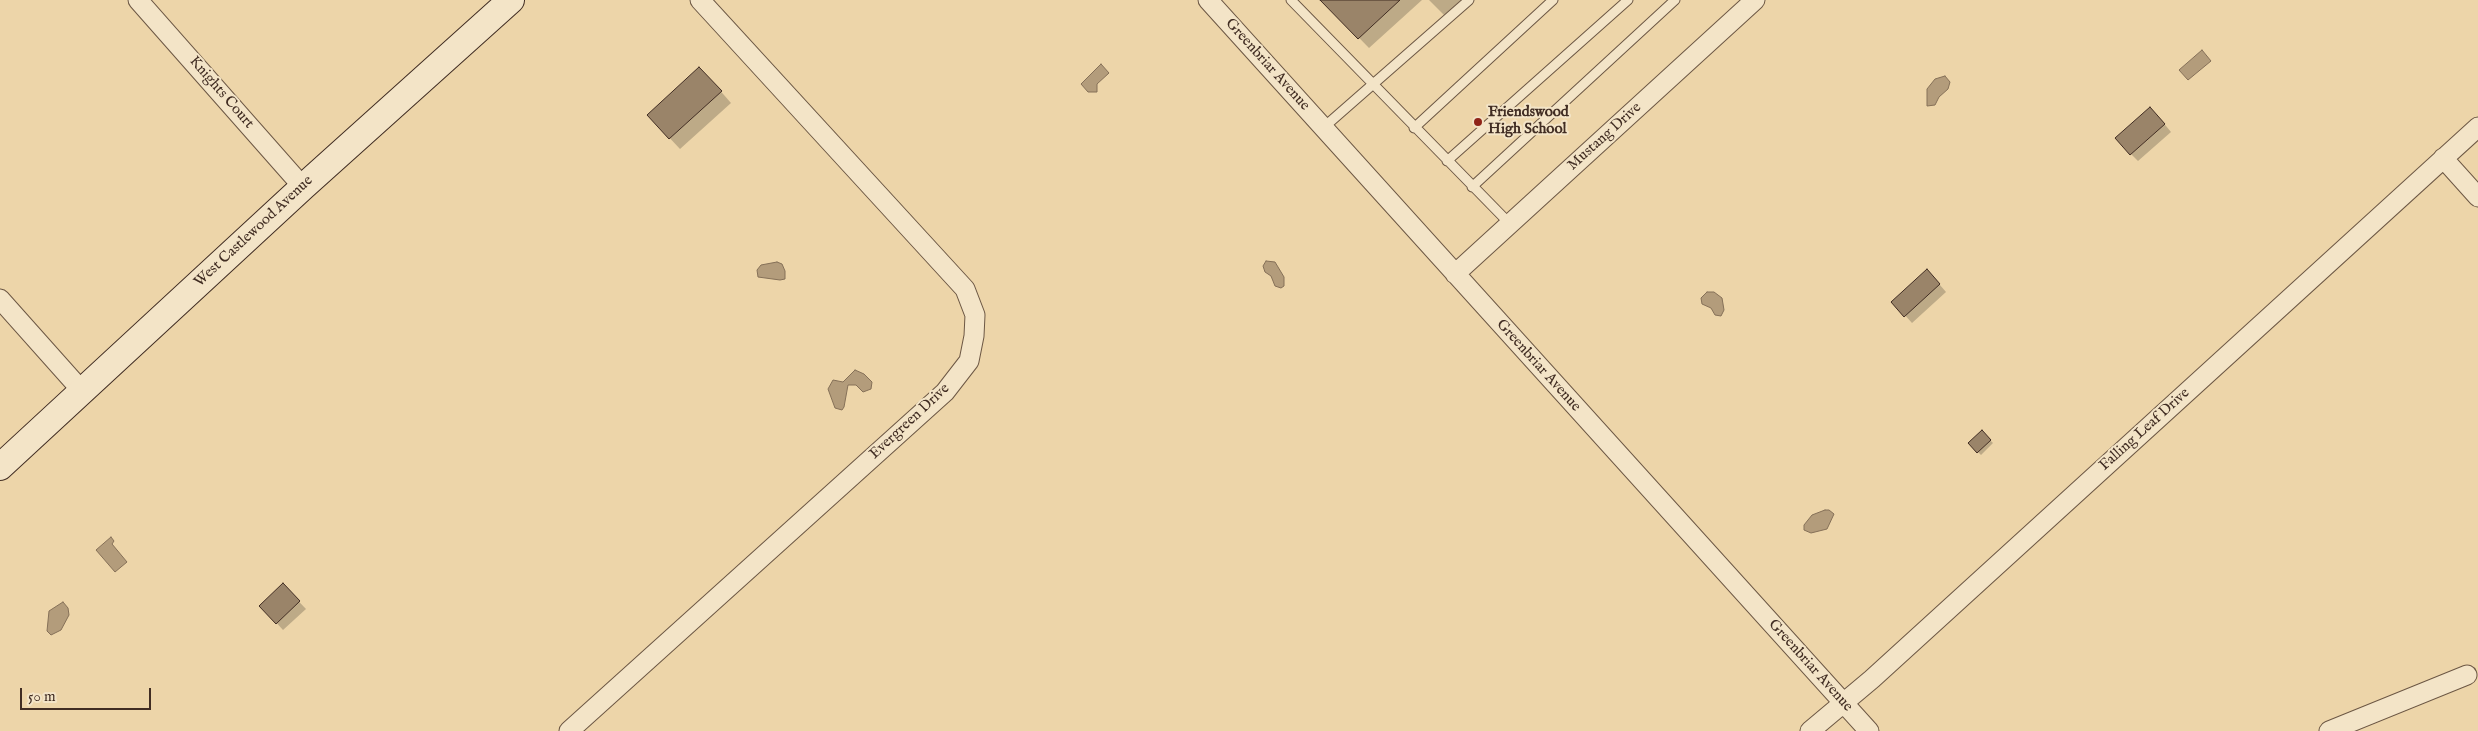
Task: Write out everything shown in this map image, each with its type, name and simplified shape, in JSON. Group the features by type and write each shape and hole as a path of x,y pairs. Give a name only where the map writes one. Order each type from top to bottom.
{"street":[{"name":"Knights Court","path":"138,0 303,187"},
{"name":"West Castlewood Avenue","path":"0,467 303,187 511,0"},
{"name":"Evergreen Drive","path":"568,731 945,392 969,361 974,336 976,315 965,289 700,0"},
{"name":"Greenbriar Avenue","path":"1208,0 1869,731"},
{"name":"Mustang Drive","path":"1455,274 1755,0"},
{"name":"Falling Leaf Drive","path":"1810,731 2478,127"},
{"path":"2443,158 2478,197"},
{"path":"0,299 82,391"},
{"path":"2329,731 2467,675"}],"lane":[{"path":"1291,0 1372,86 1510,224"},
{"path":"1323,128 1469,0"},
{"path":"1414,128 1553,0"},
{"path":"1447,161 1628,0"},
{"path":"1472,186 1675,0"}],"shaded area":[{"path":"2202,50 2211,61 2188,80 2179,70"},
{"path":"1101,64 1109,73 1097,84 1097,92 1088,92 1081,84"},
{"path":"1945,76 1950,82 1948,89 1939,97 1935,105 1927,106 1927,89 1935,79"},
{"path":"1266,261 1275,262 1284,277 1284,286 1281,288 1275,286 1271,276 1265,272 1263,266"},
{"path":"777,262 782,264 785,271 785,279 758,277 757,270 761,265"},
{"path":"1707,292 1714,292 1722,298 1724,310 1721,316 1715,315 1711,308 1702,304 1701,298"},
{"path":"855,370 864,374 872,382 871,389 863,392 856,385 848,385 844,407 842,410 835,408 828,389 833,380 843,382"},
{"path":"1829,510 1834,514 1827,529 1811,533 1804,530 1804,525 1812,515"},
{"path":"111,537 114,541 112,544 127,562 115,572 96,550"},
{"path":"63,602 68,608 69,615 61,630 51,635 47,631 49,611"}],"building":[{"path":"1320,0 1400,0 1358,39"},
{"path":"699,67 722,91 669,139 647,115"},
{"path":"2150,107 2165,124 2130,155 2115,138"},
{"path":"1927,269 1940,284 1904,317 1891,302"},
{"path":"1982,430 1991,440 1977,453 1968,443"},
{"path":"283,583 300,601 276,624 259,606"}],"place":[{"name":"Friendswood High School","path":"1478,122"}]}
